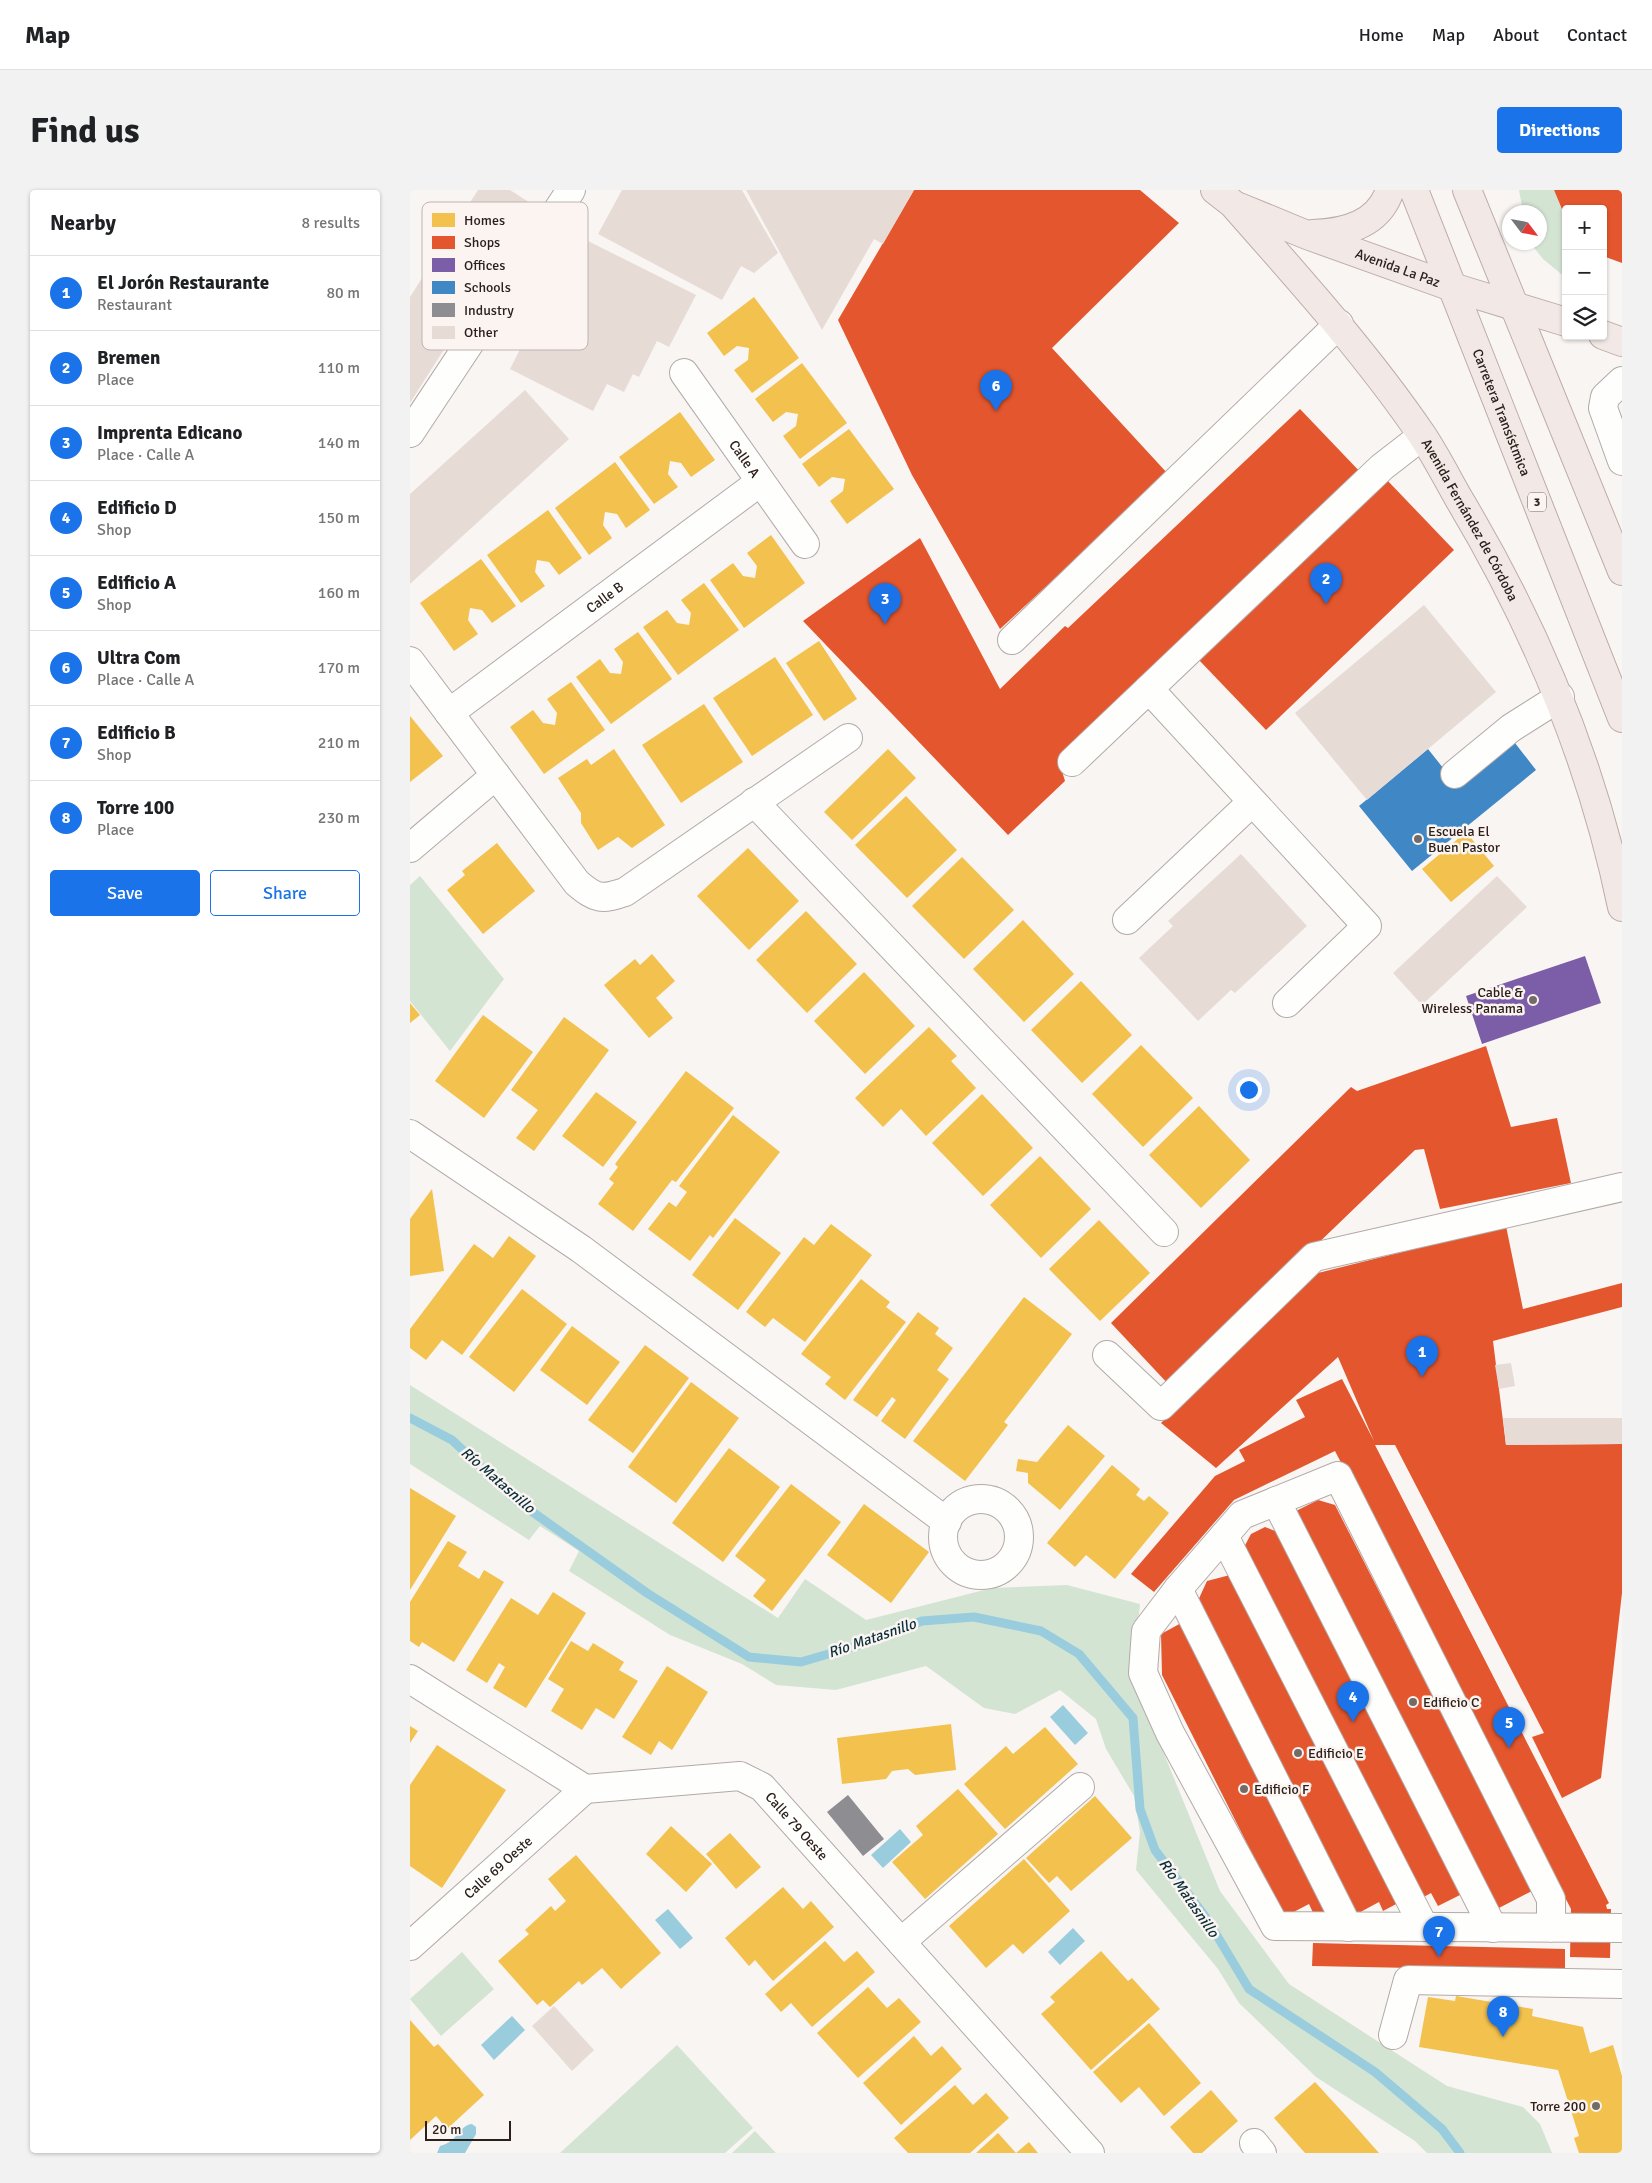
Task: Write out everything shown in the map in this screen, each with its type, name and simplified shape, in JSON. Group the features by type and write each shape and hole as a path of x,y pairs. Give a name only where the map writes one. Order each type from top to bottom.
{"main road":[{"path":"1308,235 1334,233 1360,226 1378,211 1390,190"},
{"name":"Carretera Transístmica","path":"1414,190 1622,718"},
{"path":"1467,190 1619,557"},
{"name":"Avenida La Paz","path":"1224,197 1308,235 1452,286 1562,321"},
{"name":"Avenida Fernández de Córdoba","path":"1224,197 1339,324 1422,436 1490,550 1545,661 1576,739 1602,824 1622,907"},
{"path":"1607,336 1622,342"}],"street":[{"path":"563,202 571,190"},
{"path":"1012,640 1339,324"},
{"path":"410,433 465,350"},
{"name":"Calle A","path":"684,374 805,544"},
{"path":"1622,381 1605,397 1602,408 1622,461"},
{"path":"1072,762 1382,467 1422,436"},
{"name":"Calle B","path":"449,713 760,482"},
{"path":"410,661 576,883 591,895 605,898 625,892 848,738"},
{"path":"1149,689 1367,926 1287,1003"},
{"path":"1455,774 1511,728 1560,697"},
{"path":"410,848 496,775"},
{"path":"754,802 1164,1232"},
{"path":"1127,920 1252,802"},
{"path":"410,1134 581,1249 947,1522"},
{"path":"1106,1355 1162,1406 1314,1257 1622,1187"},
{"path":"1552,1928 1551,1899 1338,1476 1242,1515 1178,1589 1146,1630 1143,1673 1170,1733 1275,1926 1493,1928 1552,1928 1622,1928"},
{"path":"1276,1501 1493,1928"},
{"path":"1224,1536 1424,1927"},
{"path":"1178,1589 1348,1927"},
{"path":"410,1679 586,1789"},
{"name":"Calle 79 Oeste","path":"586,1789 740,1776 762,1786 1090,2153"},
{"path":"901,1942 1080,1787"},
{"name":"Calle 69 Oeste","path":"410,1946 586,1789"},
{"path":"1393,2035 1408,1980 1622,1984"}],"green space":[{"path":"1519,190 1554,190 1562,210 1562,275 1543,259 1536,250 1547,250 1547,205 1522,205"},
{"path":"420,876 504,979 450,1051 410,1001 410,885"},
{"path":"410,1385 778,1618 805,1579 866,1620 992,1588 1067,1585 1140,1604 1133,1670 1151,1722 1220,1891 1289,1984 1447,2086 1523,2107 1540,2124 1552,2153 1427,2153 1415,2141 1316,2077 1239,2003 1218,1969 1136,1870 1140,1832 1134,1796 1106,1749 1096,1719 1060,1690 1015,1714 984,1708 926,1666 836,1690 776,1685 742,1664 670,1635 569,1571 579,1551 540,1526 529,1540 410,1464"},
{"path":"462,1952 494,1989 441,2036 410,1999"},
{"path":"677,2045 753,2128 725,2153 560,2153"},
{"path":"755,2131 776,2153 732,2153"}],"water":[{"path":"1063,1705 1088,1733 1075,1745 1050,1717"},
{"path":"900,1829 911,1842 883,1868 871,1855"},
{"path":"668,1909 693,1938 680,1949 655,1920"},
{"path":"1073,1928 1085,1941 1060,1965 1048,1952"},
{"path":"512,2016 525,2030 494,2060 481,2045"},
{"path":"472,2124 476,2127 476,2134 465,2153 437,2153 440,2146 451,2141 464,2127"}],"building: Homes":[{"path":"754,297 799,358 752,393 734,370 748,360 749,348 737,346 724,356 707,333"},
{"path":"802,363 847,423 800,459 783,436 796,426 798,414 786,412 773,422 755,399"},
{"path":"680,412 715,460 691,477 681,463 670,461 668,474 678,487 654,504 619,457"},
{"path":"849,429 894,489 847,524 830,501 843,491 845,479 832,477 819,487 802,464"},
{"path":"615,462 650,510 626,528 617,514 605,512 603,525 612,538 589,555 555,508"},
{"path":"548,510 582,558 559,575 549,562 537,560 535,572 545,586 521,603 487,555"},
{"path":"771,535 805,583 744,628 710,580 733,563 743,576 755,578 757,566 747,553"},
{"path":"481,559 516,606 492,623 482,610 470,608 468,620 478,634 454,651 420,603"},
{"path":"704,583 739,630 678,675 643,627 667,610 677,623 689,625 691,613 681,600"},
{"path":"638,632 672,679 611,724 576,677 600,659 610,673 621,674 623,662 614,649"},
{"path":"819,641 857,699 824,721 786,663"},
{"path":"775,657 813,715 752,756 713,698"},
{"path":"571,682 605,730 544,774 510,727 533,710 543,723 555,725 557,713 547,699"},
{"path":"704,704 743,762 681,803 642,745"},
{"path":"410,716 443,756 410,782"},
{"path":"614,749 665,825 632,848 618,837 598,850 581,823 581,813 558,778 587,759 591,765"},
{"path":"888,749 916,778 852,840 824,812"},
{"path":"906,796 957,850 907,898 855,845"},
{"path":"1466,832 1494,866 1451,902 1422,869"},
{"path":"497,843 535,891 483,934 447,890 465,875 462,871"},
{"path":"748,848 799,901 749,950 697,896"},
{"path":"962,857 1014,910 964,959 912,906"},
{"path":"806,911 857,964 807,1013 756,960"},
{"path":"1023,920 1074,974 1024,1022 973,969"},
{"path":"652,954 675,981 656,998 673,1018 649,1038 604,985 635,959 640,965"},
{"path":"864,972 915,1026 865,1074 814,1021"},
{"path":"1081,981 1132,1035 1082,1083 1031,1030"},
{"path":"410,1003 420,1015 410,1023"},
{"path":"483,1015 533,1052 484,1118 435,1081"},
{"path":"564,1017 609,1050 534,1151 516,1138 538,1110 511,1090"},
{"path":"929,1027 957,1056 951,1061 976,1088 926,1136 901,1109 883,1127 855,1098"},
{"path":"1141,1045 1193,1098 1143,1147 1092,1094"},
{"path":"686,1071 734,1108 676,1182 672,1180 633,1231 598,1204 614,1183 609,1179 618,1167 615,1164"},
{"path":"596,1092 637,1122 603,1167 562,1136"},
{"path":"982,1094 1033,1148 983,1196 932,1143"},
{"path":"1199,1106 1250,1160 1201,1208 1149,1155"},
{"path":"733,1115 780,1152 713,1238 710,1235 690,1261 648,1229 669,1202 676,1207 687,1192 679,1186"},
{"path":"1040,1156 1091,1209 1041,1258 990,1205"},
{"path":"432,1189 444,1271 410,1276 410,1219"},
{"path":"735,1218 781,1253 738,1310 692,1275"},
{"path":"1099,1220 1150,1273 1100,1321 1049,1269"},
{"path":"831,1224 872,1255 805,1342 773,1318 765,1327 746,1312 804,1237 814,1245"},
{"path":"509,1236 536,1256 462,1355 442,1340 426,1360 410,1348 410,1329 474,1244 493,1258"},
{"path":"861,1279 890,1302 886,1307 906,1322 845,1400 825,1384 831,1377 801,1354"},
{"path":"522,1289 567,1324 514,1392 469,1357"},
{"path":"1024,1297 1072,1334 1004,1422 1008,1425 965,1481 913,1441"},
{"path":"918,1312 939,1328 935,1334 953,1348 937,1370 949,1379 905,1439 881,1421 896,1400 892,1397 877,1417 853,1400"},
{"path":"572,1326 620,1362 587,1405 540,1370"},
{"path":"645,1345 689,1378 633,1453 588,1420"},
{"path":"691,1382 739,1418 676,1503 628,1467"},
{"path":"1068,1425 1105,1456 1060,1510 1028,1483 1028,1473 1016,1471 1018,1459 1037,1462"},
{"path":"729,1448 780,1487 723,1562 672,1523"},
{"path":"1112,1465 1140,1489 1136,1495 1144,1501 1149,1496 1169,1513 1115,1579 1086,1555 1075,1567 1047,1543"},
{"path":"791,1484 841,1522 772,1611 753,1596 766,1580 735,1556"},
{"path":"410,1488 456,1516 410,1590"},
{"path":"864,1504 929,1552 891,1603 827,1555"},
{"path":"448,1541 467,1552 458,1566 479,1579 484,1570 504,1582 454,1662 422,1642 419,1647 410,1641 410,1602"},
{"path":"553,1592 586,1613 526,1708 493,1688 505,1667 499,1663 487,1683 466,1670 511,1598 538,1615"},
{"path":"571,1641 588,1651 593,1643 624,1662 619,1670 638,1681 614,1719 596,1708 582,1730 551,1711 564,1689 548,1679"},
{"path":"667,1666 708,1692 672,1750 659,1741 651,1755 622,1737"},
{"path":"951,1724 956,1770 915,1775 908,1769 892,1771 886,1779 842,1784 837,1738"},
{"path":"410,1726 418,1731 410,1743"},
{"path":"1045,1727 1078,1764 1005,1829 964,1784 1006,1746 1013,1754"},
{"path":"437,1745 506,1790 442,1888 410,1866 410,1785"},
{"path":"958,1789 998,1834 925,1899 892,1862 923,1835 916,1826"},
{"path":"1095,1796 1132,1838 1071,1891 1057,1876 1049,1883 1026,1858"},
{"path":"671,1826 712,1864 686,1892 646,1854"},
{"path":"730,1833 761,1867 736,1889 706,1854"},
{"path":"576,1855 661,1953 621,1989 602,1968 582,1985 579,1981 550,2007 543,2000 537,2005 498,1961 529,1934 525,1930 551,1906 555,1911 566,1901 548,1879"},
{"path":"1024,1859 1070,1911 1023,1954 1013,1944 986,1968 949,1926"},
{"path":"783,1887 803,1909 811,1901 834,1927 773,1981 755,1960 749,1966 725,1938"},
{"path":"825,1941 844,1962 857,1951 875,1972 812,2027 791,2003 781,2012 765,1994"},
{"path":"1101,1951 1128,1981 1132,1978 1160,2009 1091,2070 1041,2014 1055,2002 1050,1997"},
{"path":"868,1987 887,2008 899,1998 921,2022 858,2078 817,2033"},
{"path":"1456,1996 1533,2009 1532,2016 1583,2027 1590,2053 1613,2045 1622,2076 1622,2153 1579,2153 1574,2138 1579,2136 1558,2070 1419,2047 1428,1997 1455,2001"},
{"path":"410,2020 434,2047 438,2044 484,2095 447,2129 436,2116 410,2140"},
{"path":"1149,2023 1201,2083 1164,2116 1139,2087 1121,2103 1093,2072"},
{"path":"914,2036 931,2056 942,2046 962,2069 901,2125 863,2083"},
{"path":"1315,2082 1379,2153 1305,2153 1274,2118"},
{"path":"955,2085 973,2105 986,2093 1009,2118 970,2153 908,2153 894,2138"},
{"path":"1211,2090 1238,2121 1202,2153 1193,2153 1170,2127"},
{"path":"998,2133 1016,2153 976,2153"},
{"path":"1029,2142 1038,2153 1016,2153"}],"building: Shops":[{"path":"914,190 1140,190 1179,223 1052,348 1168,474 1000,629 912,475 838,320"},
{"path":"1554,190 1622,190 1622,263 1607,257 1607,205 1562,205 1562,209"},
{"path":"1300,409 1364,476 1058,758 1065,781 1008,835 803,621 920,538 1000,689 1065,626 1068,628"},
{"path":"1386,479 1454,550 1266,730 1198,659"},
{"path":"1486,1046 1511,1127 1557,1118 1571,1183 1440,1209 1424,1149 1415,1150 1170,1386 1111,1323 1351,1087 1357,1091"},
{"path":"1506,1226 1523,1309 1622,1283 1622,1307 1493,1341 1506,1445 1622,1444 1622,1593 1601,1778 1562,1798 1532,1737 1544,1733 1395,1445 1375,1445 1609,1903 1606,1905 1607,1909 1611,1909 1610,1958 1570,1957 1571,1909 1335,1451 1234,1500 1154,1592 1131,1574 1215,1476 1245,1461 1239,1450 1305,1417 1296,1400 1342,1379 1374,1441 1338,1357 1216,1468 1161,1423 1314,1274"},
{"name":"Edificio C","path":"1318,1500 1335,1505 1532,1891 1497,1909 1294,1512"},
{"path":"1265,1527 1280,1533 1464,1893 1438,1906 1431,1893 1420,1899 1242,1551 1251,1534"},
{"name":"Edificio E","path":"1230,1575 1400,1902 1383,1911 1379,1902 1355,1915 1196,1605 1207,1581"},
{"name":"Edificio F","path":"1183,1622 1329,1910 1315,1917 1309,1904 1284,1917 1162,1675 1161,1634"},
{"path":"1313,1943 1565,1949 1565,1971 1312,1966"}],"building: Offices":[{"name":"Cable & Wireless Panama","path":"1585,956 1601,1003 1482,1044 1466,996"}],"building: Schools":[{"name":"Escuela El Buen Pastor","path":"1515,743 1536,770 1412,871 1359,806 1428,749 1459,788"}],"building: Industry":[{"path":"848,1795 884,1839 863,1856 827,1812"}],"building: Other":[{"path":"478,190 510,190 529,202 470,202"},
{"path":"622,190 742,190 778,253 754,273 741,266 722,300 598,234"},
{"path":"746,190 914,190 883,244 874,239 822,330"},
{"path":"588,241 696,295 669,347 657,341 639,377 633,374 624,392 607,384 593,411 510,369 520,350 588,350"},
{"path":"422,278 422,350 444,350 410,403 410,297"},
{"path":"525,390 569,439 410,584 410,494"},
{"path":"1424,605 1496,692 1367,800 1295,713"},
{"path":"1241,854 1307,926 1235,993 1231,990 1198,1021 1139,958 1173,926 1168,921"},
{"path":"1497,876 1527,907 1422,1005 1393,973"},
{"path":"1511,1363 1515,1386 1499,1389 1495,1365"},
{"path":"1503,1418 1622,1418 1622,1444 1506,1445"},
{"path":"554,2006 594,2050 572,2071 532,2026"}],"waterway":[{"name":"Río Matasnillo","path":"410,1418 452,1440 517,1501 647,1593 749,1657 801,1662 866,1643 922,1621 974,1617 1041,1631 1079,1654 1133,1718 1140,1809 1155,1850 1207,1919 1249,1989 1375,2072 1442,2129 1460,2153"}],"place":[{"name":"Ultra Com","path":"996,411"},
{"name":"Bremen","path":"1326,604"},
{"name":"Imprenta Edicano","path":"885,624"},
{"name":"Escuela El Buen Pastor","path":"1418,839"},
{"name":"Cable & Wireless Panama","path":"1533,1000"},
{"name":"El Jorón Restaurante","path":"1422,1377"},
{"name":"Edificio C","path":"1413,1702"},
{"name":"Edificio D","path":"1353,1722"},
{"name":"Edificio A","path":"1509,1748"},
{"name":"Edificio E","path":"1298,1753"},
{"name":"Edificio F","path":"1244,1789"},
{"name":"Edificio B","path":"1439,1957"},
{"name":"Torre 100","path":"1503,2037"},
{"name":"Torre 200","path":"1596,2106"}]}
